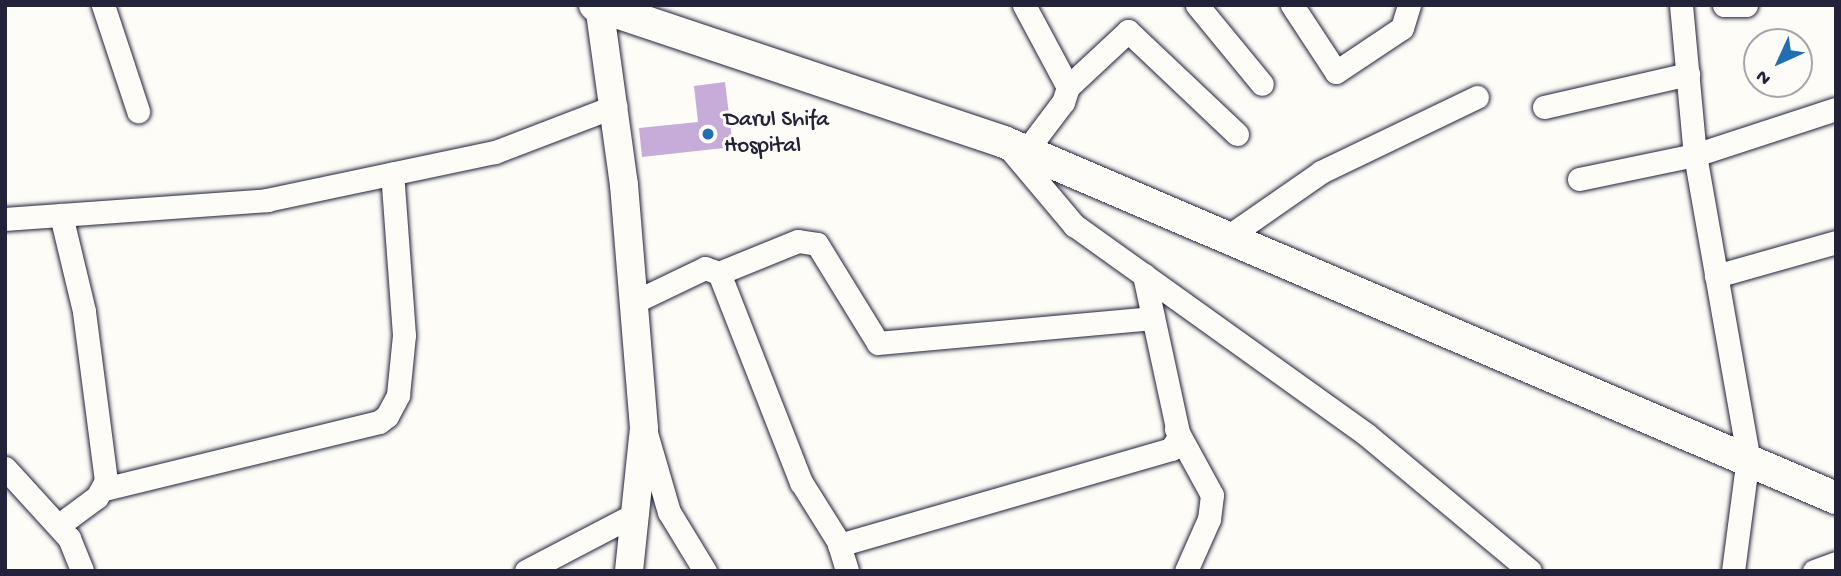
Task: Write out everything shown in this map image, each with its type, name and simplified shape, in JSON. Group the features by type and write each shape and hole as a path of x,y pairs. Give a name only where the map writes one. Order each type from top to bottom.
{"main road":[{"path":"598,6 1015,147 1748,457 1836,498"}],"street":[{"path":"103,5 138,111"},
{"path":"1024,5 1068,87"},
{"path":"1197,5 1262,84"},
{"path":"1292,5 1336,72 1402,28 1408,6"},
{"path":"1724,5 1746,5"},
{"path":"598,6 615,106 645,428 669,512 705,571"},
{"path":"1684,7 1695,155 1748,457 1733,571"},
{"path":"1237,134 1128,32 1068,87 1063,102 1015,147 1074,225 1367,435 1530,571"},
{"path":"1544,107 1688,74"},
{"path":"1229,236 1321,172 1477,97"},
{"path":"5,219 267,200 495,152 615,106"},
{"path":"1579,178 1695,155 1836,109"},
{"path":"59,525 104,488 379,422 387,416 398,394 404,335 392,173"},
{"path":"61,215 84,311 104,488"},
{"path":"632,303 705,268 719,272 798,241 817,244 878,343 1153,318"},
{"path":"1716,276 1836,242"},
{"path":"719,272 801,482 839,545 847,571"},
{"path":"1144,275 1177,429 1212,495 1209,519 1186,571"},
{"path":"629,571 645,428"},
{"path":"839,545 1088,470 1166,452 1176,444 1177,429"},
{"path":"5,468 59,525 82,571"},
{"path":"526,571 637,513"},
{"path":"1814,571 1836,563"}],"building":[{"path":"725,82 733,147 642,157 639,128 698,122 694,86"}],"place":[{"name":"Darul Shifa Hospital","path":"708,134"}]}
